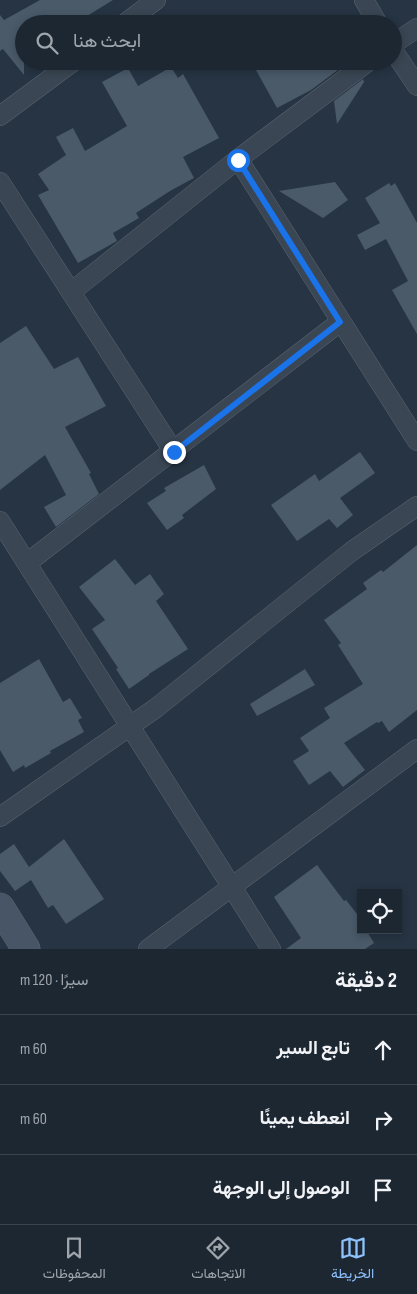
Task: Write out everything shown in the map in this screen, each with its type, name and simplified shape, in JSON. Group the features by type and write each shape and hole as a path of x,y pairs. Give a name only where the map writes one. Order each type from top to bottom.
{"main road":[{"path":"0,907 26,949"}],"street":[{"path":"136,15 156,0"},
{"path":"364,0 373,15"},
{"path":"402,38 417,28"},
{"path":"402,64 417,86"},
{"path":"0,116 62,70"},
{"path":"71,292 238,160 357,70"},
{"path":"238,160 417,441"},
{"path":"0,182 174,452"},
{"path":"27,563 174,452 340,322"},
{"path":"0,817 156,708 352,551 417,506"},
{"path":"0,521 271,949"},
{"path":"148,949 417,749"}],"building":[{"path":"40,0 113,0 89,15 15,15 15,64 3,49 0,51 0,15 4,20"},
{"path":"124,70 129,70 138,86 166,70 173,70 178,78 183,74 219,138 183,157 194,178 136,213 139,218 113,233 117,241 78,263 38,195 49,190 38,174 66,155 56,137 73,128 85,151 127,126 102,82"},
{"path":"256,70 338,70 311,90 277,108"},
{"path":"363,79 364,82 337,124 334,101"},
{"path":"335,182 348,200 323,218 279,191"},
{"path":"389,183 391,186 395,183 417,223 417,334 392,290 408,281 386,239 365,250 357,235 380,223 365,198"},
{"path":"26,326 54,369 78,357 106,406 65,427 91,473 89,474 99,494 56,527 44,507 66,495 45,455 0,490 0,343"},
{"path":"360,452 375,473 340,498 353,515 337,528 329,519 297,541 271,505 315,474 319,481"},
{"path":"204,465 216,489 182,515 184,518 167,530 147,503 166,491 164,488"},
{"path":"417,545 417,710 389,732 382,721 377,722 344,743 365,770 343,787 330,771 309,785 293,761 309,751 300,738 330,718 324,708 363,684 338,645 341,643 324,620 367,589 363,583 381,570 383,572"},
{"path":"115,559 135,585 150,574 164,594 156,601 188,649 129,689 116,669 118,668 92,629 105,620 79,587"},
{"path":"39,659 63,702 70,698 82,718 78,720 84,732 25,768 24,765 13,772 0,750 0,683"},
{"path":"305,669 315,685 257,716 250,704"},
{"path":"64,839 104,899 66,924 53,905 48,908 31,880 15,891 0,871 0,854 14,844 29,867"},
{"path":"317,865 344,901 346,900 357,914 357,934 368,934 374,943 365,949 286,949 301,938 274,897"}],"route":[{"path":"174,452 340,322 238,160"}]}
